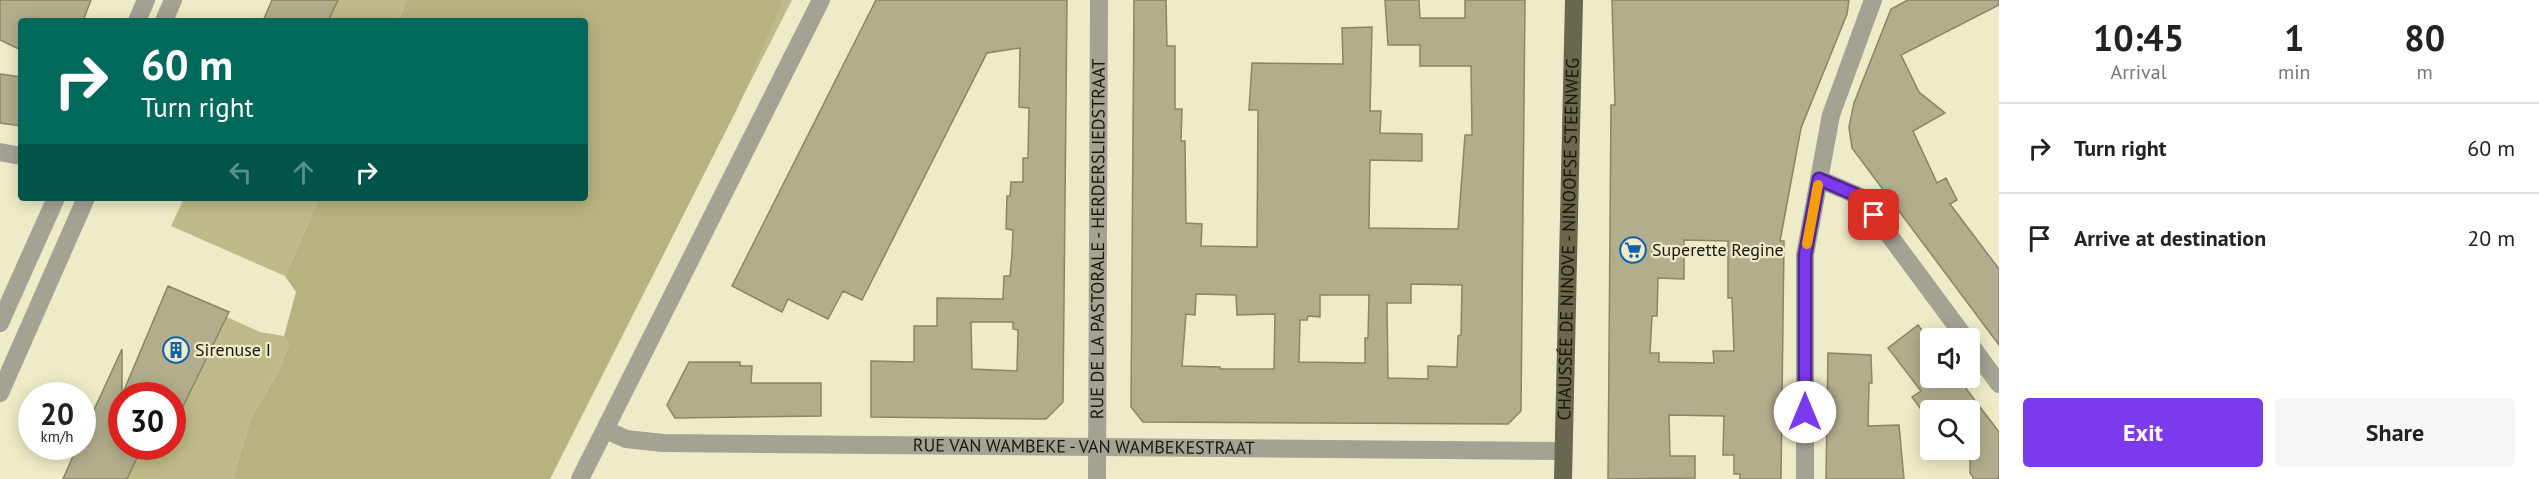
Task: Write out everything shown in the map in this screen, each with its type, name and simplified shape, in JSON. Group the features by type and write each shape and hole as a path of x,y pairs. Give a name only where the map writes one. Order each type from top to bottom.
{"main road":[{"name":"CHAUSSÉE DE NINOVE - NINOOFSE STEENWEG","path":"1563,479 1574,0"}],"street":[{"path":"137,18 146,0"},
{"path":"165,18 173,0"},
{"path":"580,479 821,0"},
{"name":"RUE DE LA PASTORALE - HERDERSLIEDSTRAAT","path":"1097,479 1099,0"},
{"path":"1805,479 1805,255 1831,115 1873,0"},
{"path":"0,152 18,155"},
{"path":"1819,179 1861,197 1958,328"},
{"path":"0,323 55,201"},
{"path":"0,393 85,201"},
{"path":"1980,358 1999,384"},
{"name":"RUE VAN WAMBEKE - VAN WAMBEKESTRAAT","path":"606,430 626,439 663,443 1563,452"}],"shaded area":[{"path":"338,0 407,0 399,18 329,18"},
{"path":"407,0 783,0 739,105 550,479 233,479 250,420 277,374 289,344 284,336 296,292 285,276 318,201 588,201 588,18 399,18"},
{"path":"783,0 792,0 739,104 780,6"},
{"path":"183,201 318,201 285,276 171,226"},
{"path":"227,317 260,332 284,336 289,344 277,374 250,420 233,479 127,479 136,460 186,460 186,401"}],"building":[{"path":"0,0 91,0 84,18 18,18 18,49 0,40"},
{"path":"272,0 338,0 329,18 264,18"},
{"path":"876,0 1067,0 1063,402 1046,419 871,417 871,361 914,362 914,326 937,326 937,298 1003,299 1004,276 1010,276 1013,230 1006,229 1007,196 1010,196 1011,182 1023,182 1023,158 1028,158 1029,108 1019,107 1020,48 987,53 862,300 843,291 828,319 788,299 782,312 732,286","holes":["971,322 1013,322 1013,329 1018,330 1017,371 972,369"]},
{"path":"1134,0 1166,0 1167,46 1175,46 1175,109 1182,109 1181,141 1185,141 1186,223 1202,224 1201,246 1257,247 1258,110 1249,110 1252,63 1343,64 1342,28 1372,27 1370,111 1381,111 1380,133 1422,134 1422,161 1370,160 1369,228 1458,229 1465,135 1472,135 1471,66 1420,66 1420,45 1388,45 1385,0 1419,0 1420,18 1465,18 1465,0 1525,0 1521,411 1508,424 1143,422 1131,407","holes":["1411,284 1462,285 1461,335 1458,336 1457,367 1428,366 1428,379 1388,378 1387,303 1411,303","1196,294 1236,295 1237,315 1275,314 1274,369 1182,366 1186,314 1195,315","1320,295 1369,295 1365,363 1299,362 1300,320 1307,320 1308,316 1320,317"]},
{"path":"1612,0 1849,0 1847,14 1801,128 1780,241 1784,241 1781,479 1740,479 1740,474 1734,474 1734,455 1723,455 1724,416 1669,415 1670,456 1695,456 1695,478 1608,479 1611,105 1615,105","holes":["1684,240 1728,241 1728,298 1732,298 1734,351 1713,351 1714,363 1659,362 1659,353 1650,353 1652,316 1657,316 1658,278 1684,279"]},
{"path":"1908,0 1999,0 1999,5 1901,55 1919,92 1945,113 1913,131 1937,183 1946,178 1957,200 1950,204 1999,269 1999,345 1852,148 1849,127 1854,103 1891,9"},
{"path":"0,74 18,77 18,126 0,123"},
{"name":"Sirenuse I","path":"168,286 229,312 186,400 186,382 127,382"},
{"path":"1918,325 1920,328 1920,388 1966,388 1975,400 1920,400 1920,408 1912,397 1921,391 1888,348"},
{"name":"Sirenuse I","path":"122,349 122,382 108,382 108,460 136,460 127,479 63,479 71,460 96,460 96,406"},
{"path":"1828,353 1871,355 1872,383 1869,383 1868,426 1899,425 1904,479 1826,479"},
{"path":"689,362 740,362 740,366 752,366 751,383 821,383 821,416 675,418 667,405"},
{"path":"1980,407 1999,432 1999,479 1974,479 1970,473 1970,460 1980,460"}],"slow traffic":[{"path":"1807,244 1818,185"}],"place":[{"name":"Superette Regine","path":"1633,250"},
{"name":"Sirenuse I","path":"176,350"}],"route":[{"path":"1805,412 1805,255 1819,179 1861,197 1874,215"}]}
